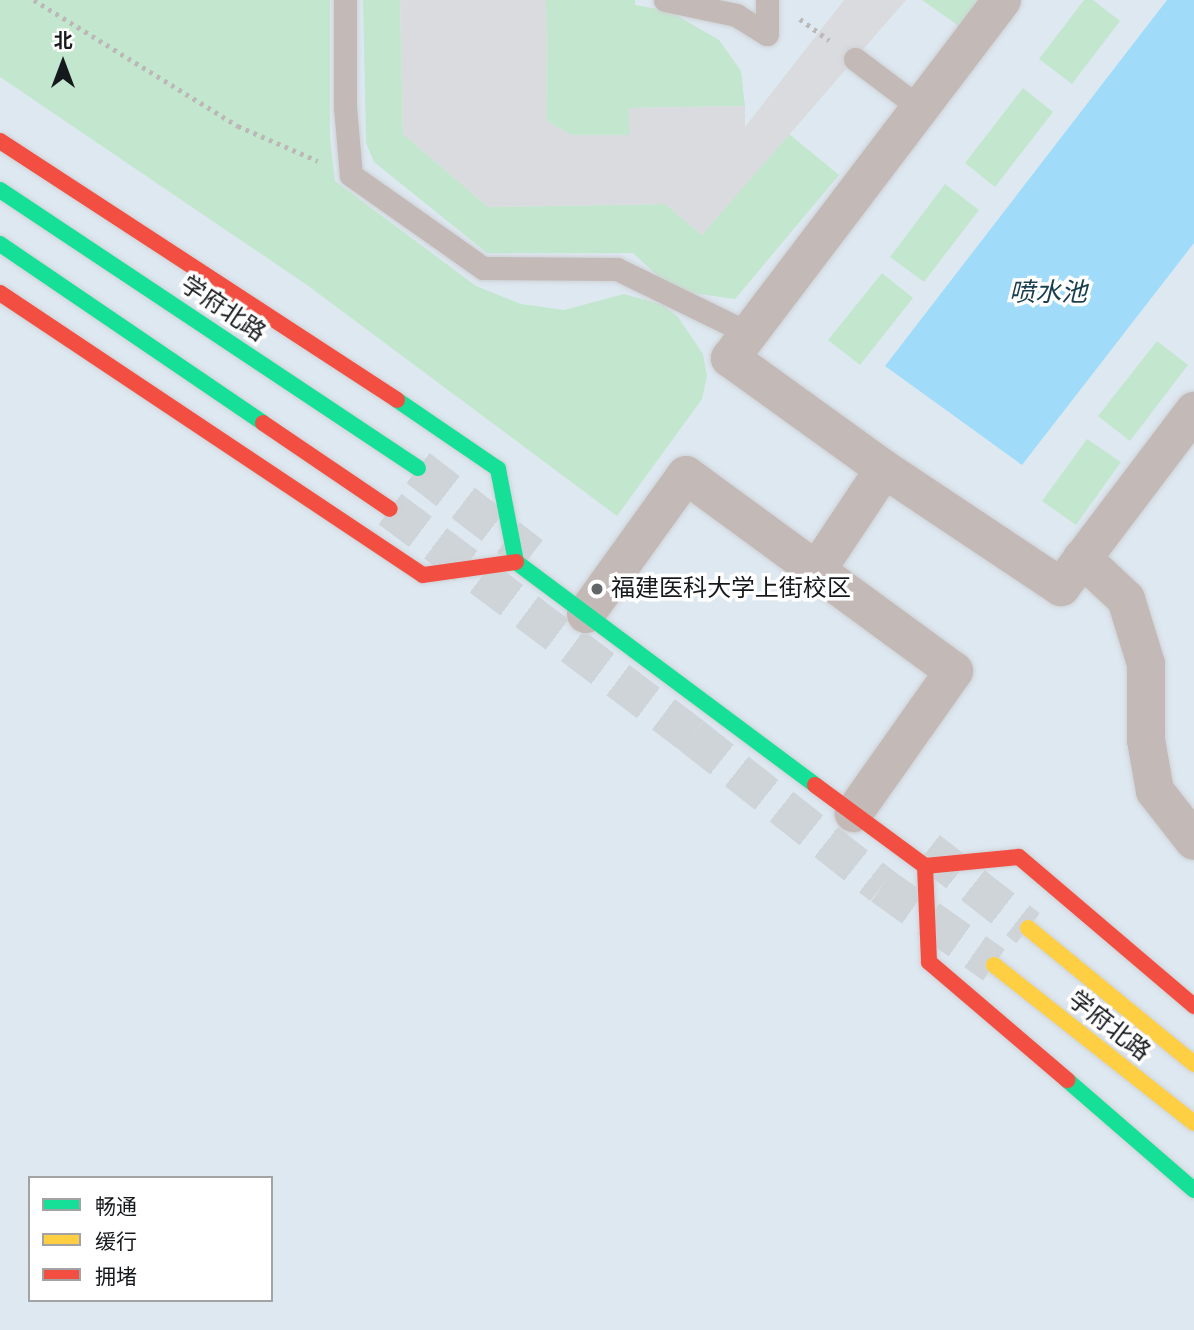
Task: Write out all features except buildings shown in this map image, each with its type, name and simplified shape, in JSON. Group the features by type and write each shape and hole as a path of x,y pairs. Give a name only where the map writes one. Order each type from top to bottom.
{"main road":[{"path":"0,141 328,352 498,469 516,562 925,866 1018,858 1194,1006"},
{"name":"学府北路","path":"0,190 418,468"},
{"path":"0,244 390,509"},
{"path":"0,293 423,575 516,562"},
{"path":"925,866 929,962 1194,1190"},
{"name":"学府北路","path":"1028,928 1194,1064"},
{"name":"学府北路","path":"994,965 1194,1124"}],"street":[{"path":"1002,0 730,358 884,469 1060,587 1194,411"},
{"path":"817,570 884,469"},
{"path":"586,614 686,475 954,671 854,813"},
{"path":"1082,558 1126,600 1146,664 1146,740 1156,791 1194,841"}],"lane":[{"path":"345,0 345,107 351,175 483,268 617,270 748,333"},
{"path":"665,0 705,3 736,15 767,34 767,0"},
{"path":"855,59 920,108"}],"path":[{"path":"34,0 237,126 351,175"},
{"path":"794,15 855,59"}],"shaded area":[{"name":"福建医科大学上街校区","path":"0,0 1194,0 1194,1330 0,1330"}],"green space":[{"path":"0,0 330,0 330,138 335,181 476,286 521,304 564,310 624,294 663,305 678,317 703,354 707,376 702,399 617,516 307,285 0,77"},
{"path":"363,0 400,0 403,134 488,207 665,204 702,235 788,133 839,175 735,299 691,293 660,278 633,253 487,253 374,162 366,143"},
{"path":"546,0 635,0 635,5 669,11 719,40 741,71 745,106 629,108 629,135 571,135 547,121"},
{"path":"922,0 991,0 967,32"},
{"path":"1084,0 1093,0 1120,21 1072,84 1039,59"},
{"path":"1023,88 1053,112 995,187 965,163"},
{"path":"945,184 979,210 924,282 890,257"},
{"path":"882,273 913,298 860,365 828,340"},
{"path":"1157,341 1188,365 1130,441 1098,416"},
{"path":"1087,439 1121,462 1076,525 1042,501"}],"water":[{"name":"喷水池","path":"1167,0 1194,0 1194,243 1022,465 885,366"}],"tunnel":[{"path":"418,468 531,555"},
{"path":"390,509 692,736 882,886 994,965"},
{"path":"928,850 1028,928"}],"traffic: fast":[{"path":"0,190 418,468"},
{"path":"0,244 263,423"},
{"path":"397,400 498,469 516,562 815,785"},
{"path":"1067,1080 1194,1190"}],"traffic: slow":[{"path":"1028,928 1194,1064"},
{"path":"994,965 1194,1123"}],"traffic: jam":[{"path":"0,141 397,400"},
{"path":"0,293 423,575 516,562"},
{"path":"263,423 390,509"},
{"path":"815,785 925,866 1019,857 1194,1006"},
{"path":"925,866 929,962 1067,1080"}],"place":[{"name":"福建医科大学上街校区","path":"597,589"}]}
